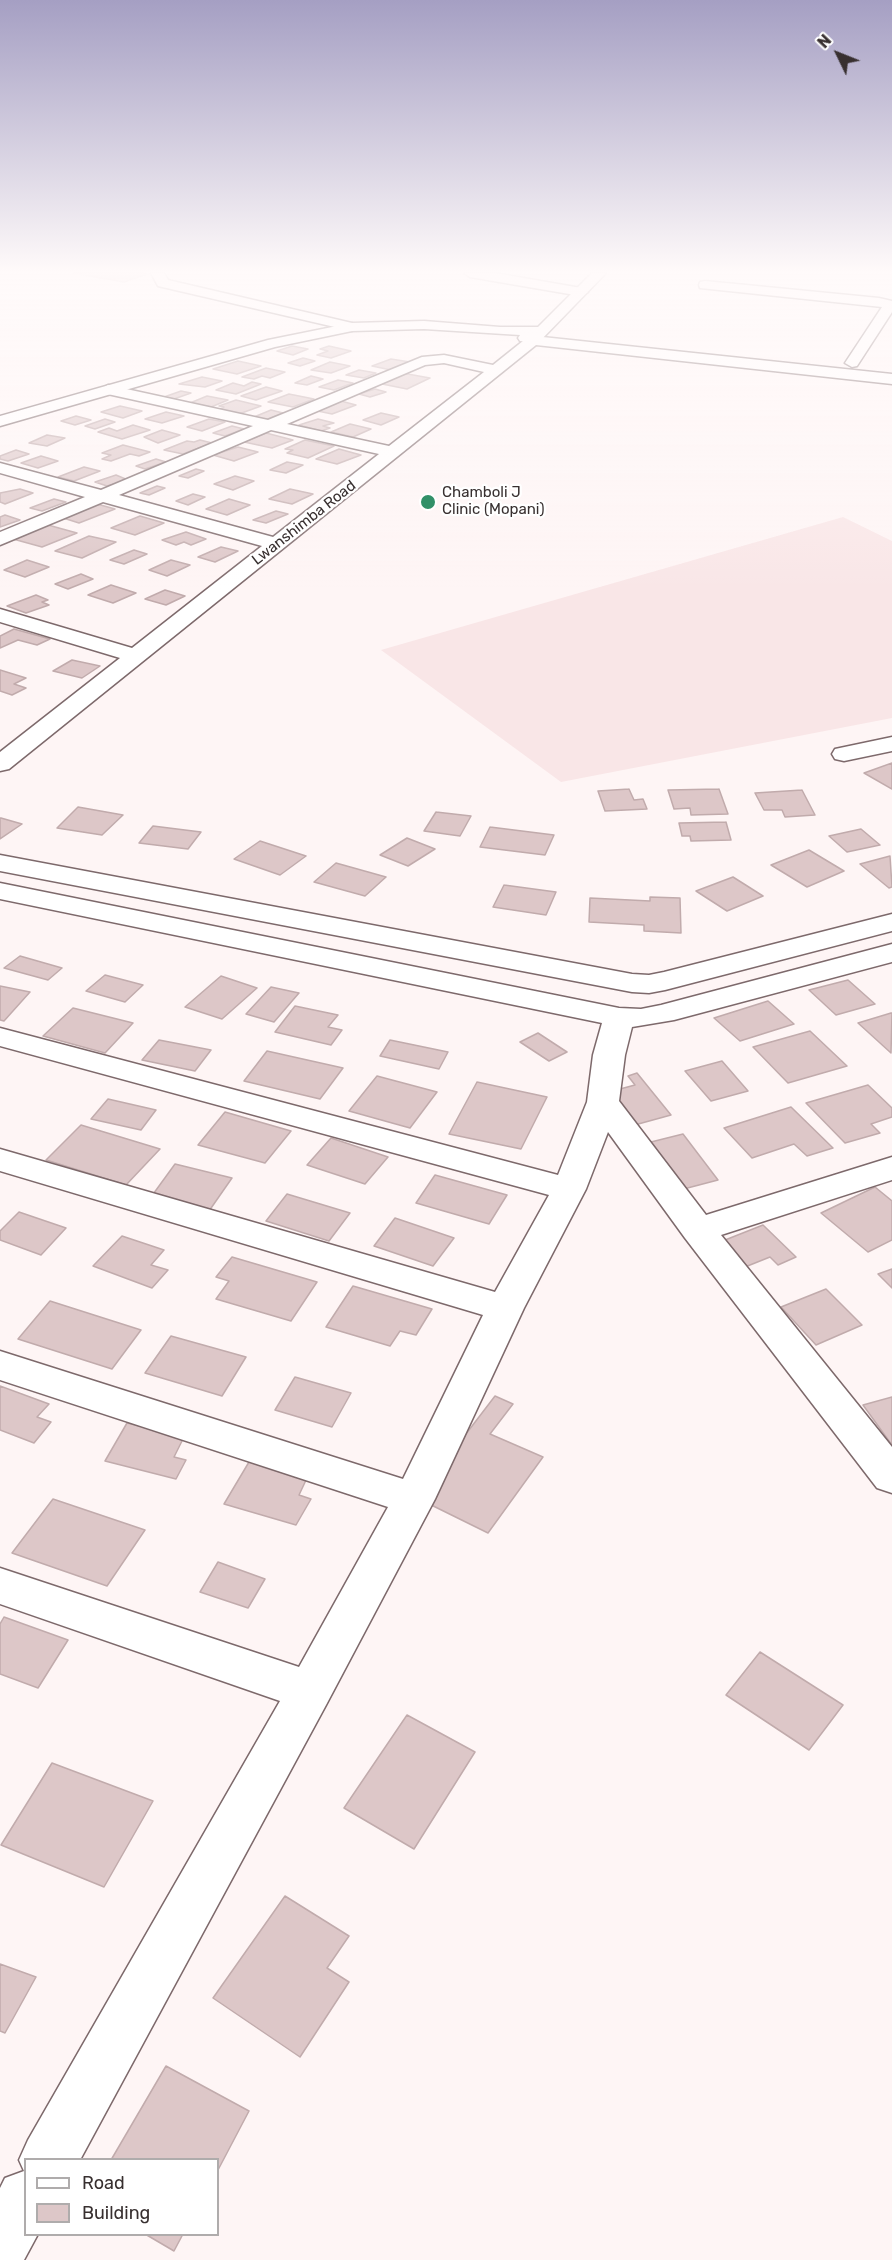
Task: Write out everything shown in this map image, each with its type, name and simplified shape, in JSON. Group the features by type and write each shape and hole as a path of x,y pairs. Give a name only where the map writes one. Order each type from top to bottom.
{"street":[{"path":"0,421 148,378"},
{"path":"0,539 380,378"},
{"name":"Lwanshimba Road","path":"0,764 485,378"},
{"path":"108,390 393,452"},
{"path":"0,468 277,544"},
{"path":"0,615 136,656"},
{"path":"844,754 892,744"},
{"path":"0,863 640,984 665,981 892,922"},
{"path":"0,891 619,1017 640,1018 663,1014 892,953"},
{"path":"49,2158 310,1691 414,1499 505,1308 569,1189 603,1102 609,1055 619,1017"},
{"path":"0,1037 569,1189"},
{"path":"603,1102 698,1230 892,1477"},
{"path":"0,1160 505,1308"},
{"path":"698,1230 892,1168"},
{"path":"0,1365 414,1499"},
{"path":"0,1586 310,1691"},
{"path":"0,2245 24,2203"}],"shaded area":[{"path":"843,517 892,541 892,718 561,782 381,650"}],"building":[{"path":"197,378 222,381 205,387 179,384"},
{"path":"305,378 323,379 307,385 295,383"},
{"path":"388,378 429,378 407,389 377,383"},
{"path":"338,380 353,383 334,390 319,387"},
{"path":"252,382 261,384 236,394 216,390 233,383 244,386"},
{"path":"266,387 282,391 256,400 241,396"},
{"path":"375,389 386,392 370,397 359,394"},
{"path":"181,391 191,393 174,399 164,397"},
{"path":"289,394 314,399 293,407 268,402"},
{"path":"207,396 228,400 211,407 190,403"},
{"path":"236,400 261,406 239,414 218,410 224,407 219,406"},
{"path":"337,400 356,405 332,414 313,410"},
{"path":"120,406 142,411 123,418 101,412"},
{"path":"271,410 283,413 265,420 254,417"},
{"path":"166,412 184,416 162,423 145,419"},
{"path":"381,413 399,417 381,425 363,420"},
{"path":"76,416 91,420 75,425 61,421"},
{"path":"105,419 115,422 95,429 85,426"},
{"path":"209,419 225,422 202,431 187,427"},
{"path":"318,419 334,423 323,426 330,428 321,431 299,425"},
{"path":"350,424 371,429 353,437 331,432"},
{"path":"133,425 150,430 122,439 98,432 109,428 117,431"},
{"path":"232,426 244,429 225,436 213,433"},
{"path":"162,430 180,435 158,443 144,437"},
{"path":"266,433 293,440 272,448 244,442"},
{"path":"47,435 65,438 47,446 29,443"},
{"path":"200,440 212,443 183,454 164,450 187,441"},
{"path":"305,440 334,446 308,458 287,453 293,450 285,449"},
{"path":"123,445 150,452 139,456 130,454 111,461 102,459 111,455 102,453"},
{"path":"238,447 258,452 234,461 213,455"},
{"path":"339,449 361,455 337,464 316,459"},
{"path":"16,450 29,454 8,461 0,459 0,456"},
{"path":"41,456 58,461 38,468 21,463"},
{"path":"156,459 166,462 145,469 136,466"},
{"path":"287,462 303,465 286,473 270,470"},
{"path":"84,467 100,471 74,481 58,477"},
{"path":"196,469 204,471 188,478 179,476"},
{"path":"116,475 128,480 107,486 95,482"},
{"path":"235,476 254,481 233,490 214,484"},
{"path":"157,486 165,488 149,495 140,493"},
{"path":"20,489 33,493 5,504 0,502 0,493"},
{"path":"290,489 313,494 292,504 269,499"},
{"path":"193,494 205,497 188,505 176,501"},
{"path":"54,499 66,502 42,511 30,508"},
{"path":"229,499 250,505 227,515 206,509"},
{"path":"97,504 115,509 79,523 60,517"},
{"path":"276,511 288,514 266,523 253,520"},
{"path":"5,515 20,520 0,527 0,517"},
{"path":"140,516 164,523 135,535 111,528"},
{"path":"48,525 77,533 42,547 13,539"},
{"path":"186,532 206,539 191,545 184,542 176,545 162,540"},
{"path":"89,536 116,542 82,558 55,551"},
{"path":"221,547 238,551 215,562 198,557"},
{"path":"134,550 147,554 124,564 110,560"},
{"path":"27,560 49,567 25,577 4,570"},
{"path":"171,560 190,565 167,576 149,570"},
{"path":"81,574 93,579 68,589 55,584"},
{"path":"111,585 136,593 113,603 88,595"},
{"path":"165,590 185,596 166,605 145,599"},
{"path":"36,595 48,600 42,602 49,605 26,613 7,606"},
{"path":"14,629 50,639 37,645 18,640 0,648 0,636"},
{"path":"72,660 100,666 82,678 53,671"},
{"path":"0,670 26,678 14,684 26,688 12,695 0,691"},
{"path":"892,763 892,789 864,773"},
{"path":"629,789 634,800 643,799 647,809 605,811 598,791"},
{"path":"719,789 728,814 691,815 690,808 674,809 668,790"},
{"path":"802,790 815,815 785,817 782,810 764,810 755,793"},
{"path":"78,807 123,815 102,835 57,828"},
{"path":"436,812 471,816 460,836 424,831"},
{"path":"1,818 22,824 0,839"},
{"path":"726,822 731,840 691,841 690,836 682,836 679,823"},
{"path":"153,826 201,832 188,849 139,843"},
{"path":"490,827 554,835 545,855 480,847"},
{"path":"861,829 880,845 847,852 829,836"},
{"path":"407,838 435,849 408,866 380,855"},
{"path":"260,841 306,856 280,875 234,859"},
{"path":"809,850 844,871 807,887 771,865"},
{"path":"890,856 892,887 889,888 860,864"},
{"path":"336,863 386,877 365,896 314,882"},
{"path":"733,877 763,896 727,911 696,891"},
{"path":"504,885 556,892 546,915 493,907"},
{"path":"650,897 680,898 681,933 644,931 644,925 589,922 590,898 650,901"},
{"path":"20,956 62,968 48,980 4,968"},
{"path":"105,975 143,985 125,1002 86,991"},
{"path":"221,976 257,988 222,1019 185,1007"},
{"path":"848,980 875,1004 836,1015 809,990"},
{"path":"0,986 30,992 4,1021 0,1020"},
{"path":"271,987 299,993 274,1022 246,1014"},
{"path":"768,1001 794,1024 740,1041 714,1018"},
{"path":"295,1006 338,1015 328,1027 342,1030 331,1045 275,1032"},
{"path":"73,1008 133,1023 105,1053 43,1036"},
{"path":"892,1013 891,1053 858,1023"},
{"path":"810,1031 847,1066 788,1083 753,1047"},
{"path":"538,1033 567,1052 549,1061 520,1042"},
{"path":"159,1040 211,1050 195,1071 142,1060"},
{"path":"390,1040 448,1052 439,1069 380,1056"},
{"path":"267,1051 343,1068 320,1099 244,1081"},
{"path":"722,1061 748,1091 711,1101 685,1071"},
{"path":"637,1073 671,1115 631,1126 605,1093 635,1085 628,1076"},
{"path":"377,1076 437,1092 410,1128 349,1111"},
{"path":"477,1082 547,1097 521,1149 449,1134"},
{"path":"868,1085 892,1108 892,1117 871,1124 880,1133 845,1143 806,1103"},
{"path":"108,1099 156,1110 141,1130 91,1119"},
{"path":"791,1107 833,1148 807,1156 794,1144 752,1158 724,1128"},
{"path":"225,1112 291,1131 265,1163 198,1145"},
{"path":"81,1125 160,1149 126,1185 46,1160"},
{"path":"683,1134 718,1180 676,1191 643,1144"},
{"path":"331,1138 388,1157 365,1184 307,1165"},
{"path":"175,1164 232,1178 209,1211 151,1197"},
{"path":"435,1175 507,1195 489,1224 416,1203"},
{"path":"875,1187 892,1201 892,1240 868,1252 821,1213"},
{"path":"287,1194 350,1213 329,1241 266,1221"},
{"path":"19,1212 66,1228 41,1255 0,1240 0,1231"},
{"path":"395,1218 454,1238 433,1266 374,1246"},
{"path":"763,1225 796,1257 778,1265 770,1257 745,1267 720,1242"},
{"path":"122,1236 164,1250 151,1265 168,1270 152,1288 93,1266"},
{"path":"232,1257 317,1282 291,1321 216,1299 229,1281 216,1277"},
{"path":"892,1269 892,1288 878,1274"},
{"path":"353,1286 432,1309 416,1335 400,1331 390,1346 326,1327"},
{"path":"826,1289 862,1325 816,1345 781,1307"},
{"path":"50,1301 141,1330 112,1369 18,1339"},
{"path":"171,1336 246,1357 222,1396 145,1373"},
{"path":"295,1377 351,1393 332,1427 275,1410"},
{"path":"0,1386 49,1404 37,1417 51,1422 34,1443 0,1430"},
{"path":"495,1396 513,1404 490,1434 543,1457 488,1533 417,1498"},
{"path":"892,1397 892,1445 863,1405"},
{"path":"127,1423 184,1437 174,1457 186,1460 176,1479 105,1461"},
{"path":"249,1462 307,1478 299,1495 311,1499 296,1525 224,1504"},
{"path":"53,1499 145,1530 107,1586 12,1553"},
{"path":"218,1562 265,1579 248,1608 200,1592"},
{"path":"4,1617 68,1640 38,1688 0,1674 0,1624"},
{"path":"760,1652 843,1705 809,1750 726,1695"},
{"path":"407,1715 475,1752 414,1849 344,1808"},
{"path":"52,1763 153,1801 104,1887 1,1845"},
{"path":"285,1896 349,1936 327,1968 349,1982 300,2057 213,1998"},
{"path":"0,1964 36,1977 5,2033 0,2031"},
{"path":"166,2066 249,2111 219,2168 219,2158 112,2158"},
{"path":"148,2236 182,2236 174,2251"}],"place":[{"name":"Chamboli J Clinic (Mopani)","path":"428,502"}]}
